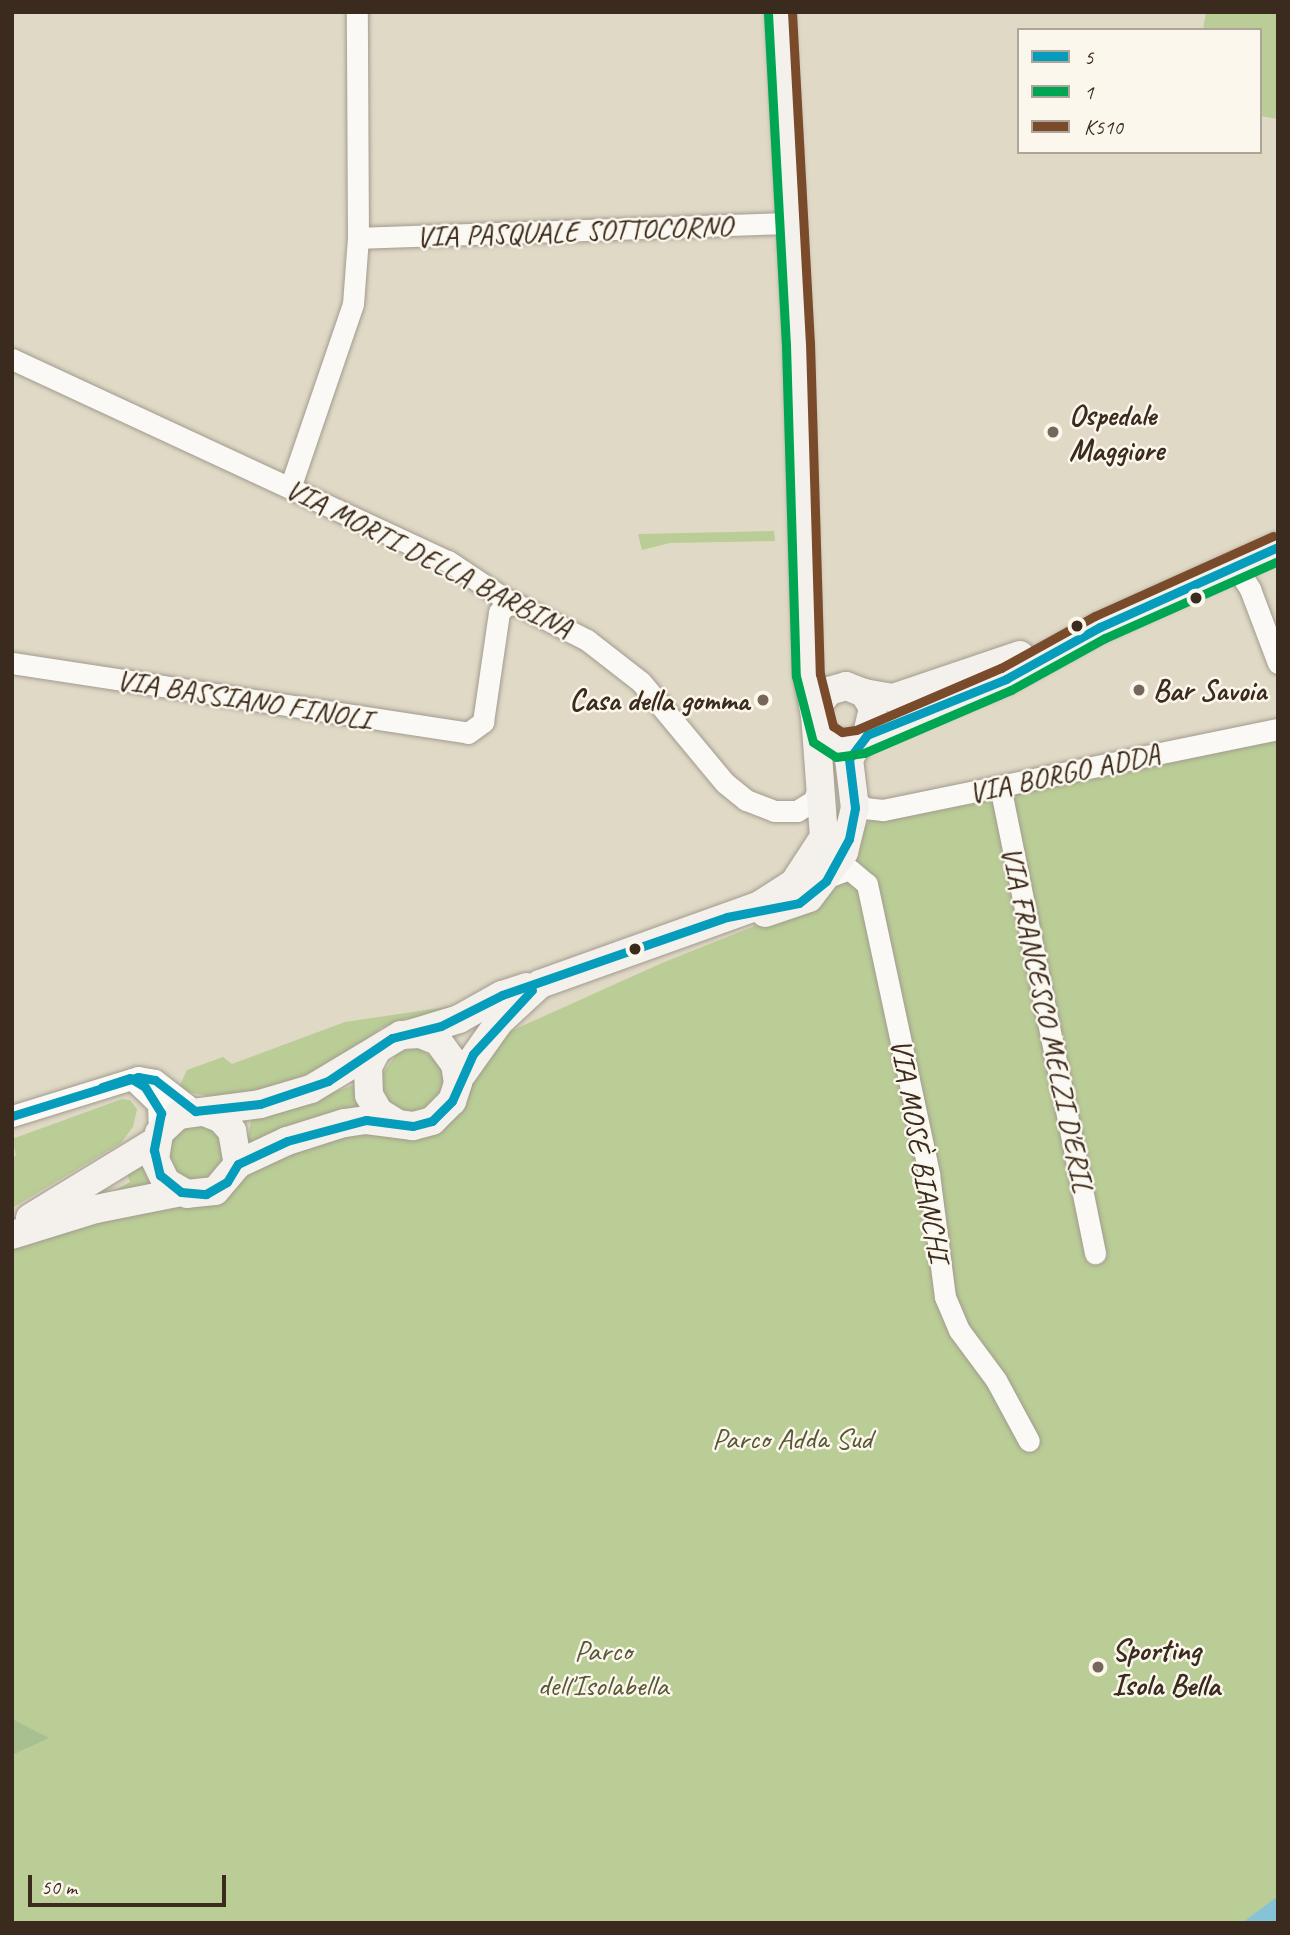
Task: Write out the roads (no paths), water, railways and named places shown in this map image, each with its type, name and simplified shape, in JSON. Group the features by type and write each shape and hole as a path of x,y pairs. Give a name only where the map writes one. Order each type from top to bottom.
{"street":[{"path":"290,485 353,304 358,239 357,12"},
{"path":"12,1229 157,1137 178,1115 260,1104 311,1088 377,1050 392,1038 441,1026 502,995 727,917 778,895 814,857 824,837 822,776 808,676 791,223 780,12"},
{"name":"VIA PASQUALE SOTTOCORNO","path":"358,239 791,223"},
{"name":"VIA MORTI DELLA BARBINA","path":"12,359 290,485 448,561 517,605 587,640 632,674 699,746 725,783 746,800 774,811 797,811 813,801 822,776"},
{"path":"816,720 830,741 863,738 1006,679 1089,633 1234,564 1278,547"},
{"path":"1234,564 1250,589 1278,663"},
{"name":"VIA BASSIANO FINOLI","path":"12,663 468,733 476,731 483,722 499,612 505,605 517,605"},
{"path":"727,917 799,903 828,877 849,839 854,798 849,759 874,718 860,691 825,663 807,625"},
{"path":"816,720 829,691 860,691 892,698 1089,633"},
{"name":"VIA BORGO ADDA","path":"854,798 864,808 883,810 1278,729"},
{"name":"VIA FRANCESCO MELZI D'ERIL","path":"1000,786 1095,1253"},
{"name":"VIA MOSÈ BIANCHI","path":"828,877 849,869 867,884 929,1174 950,1314 996,1380 1029,1441"},
{"path":"12,1236 96,1209 181,1192 215,1191 238,1164 287,1141 344,1123 394,1122 413,1126 432,1121 452,1101 458,1080 499,1022 540,984"},
{"path":"410,1034 429,1037 445,1048 458,1080"},
{"path":"377,1050 368,1067 369,1095 379,1112 394,1122"},
{"path":"130,1078 145,1087 158,1104 160,1175 181,1192"},
{"path":"12,1116 130,1078 155,1080 199,1111 220,1118 232,1131 238,1164"}],"water":[{"path":"1278,1896 1278,1923 1242,1923"}],"place":[{"name":"Ospedale Maggiore","path":"1053,432"},
{"name":"Bar Savoia","path":"1139,690"},
{"name":"Casa della gomma","path":"763,700"},
{"name":"Sporting Isola Bella","path":"1098,1667"}],"park label":[{"name":"Parco Adda Sud","path":"792,1438"},
{"name":"Parco dell'Isolabella","path":"603,1667"}]}
